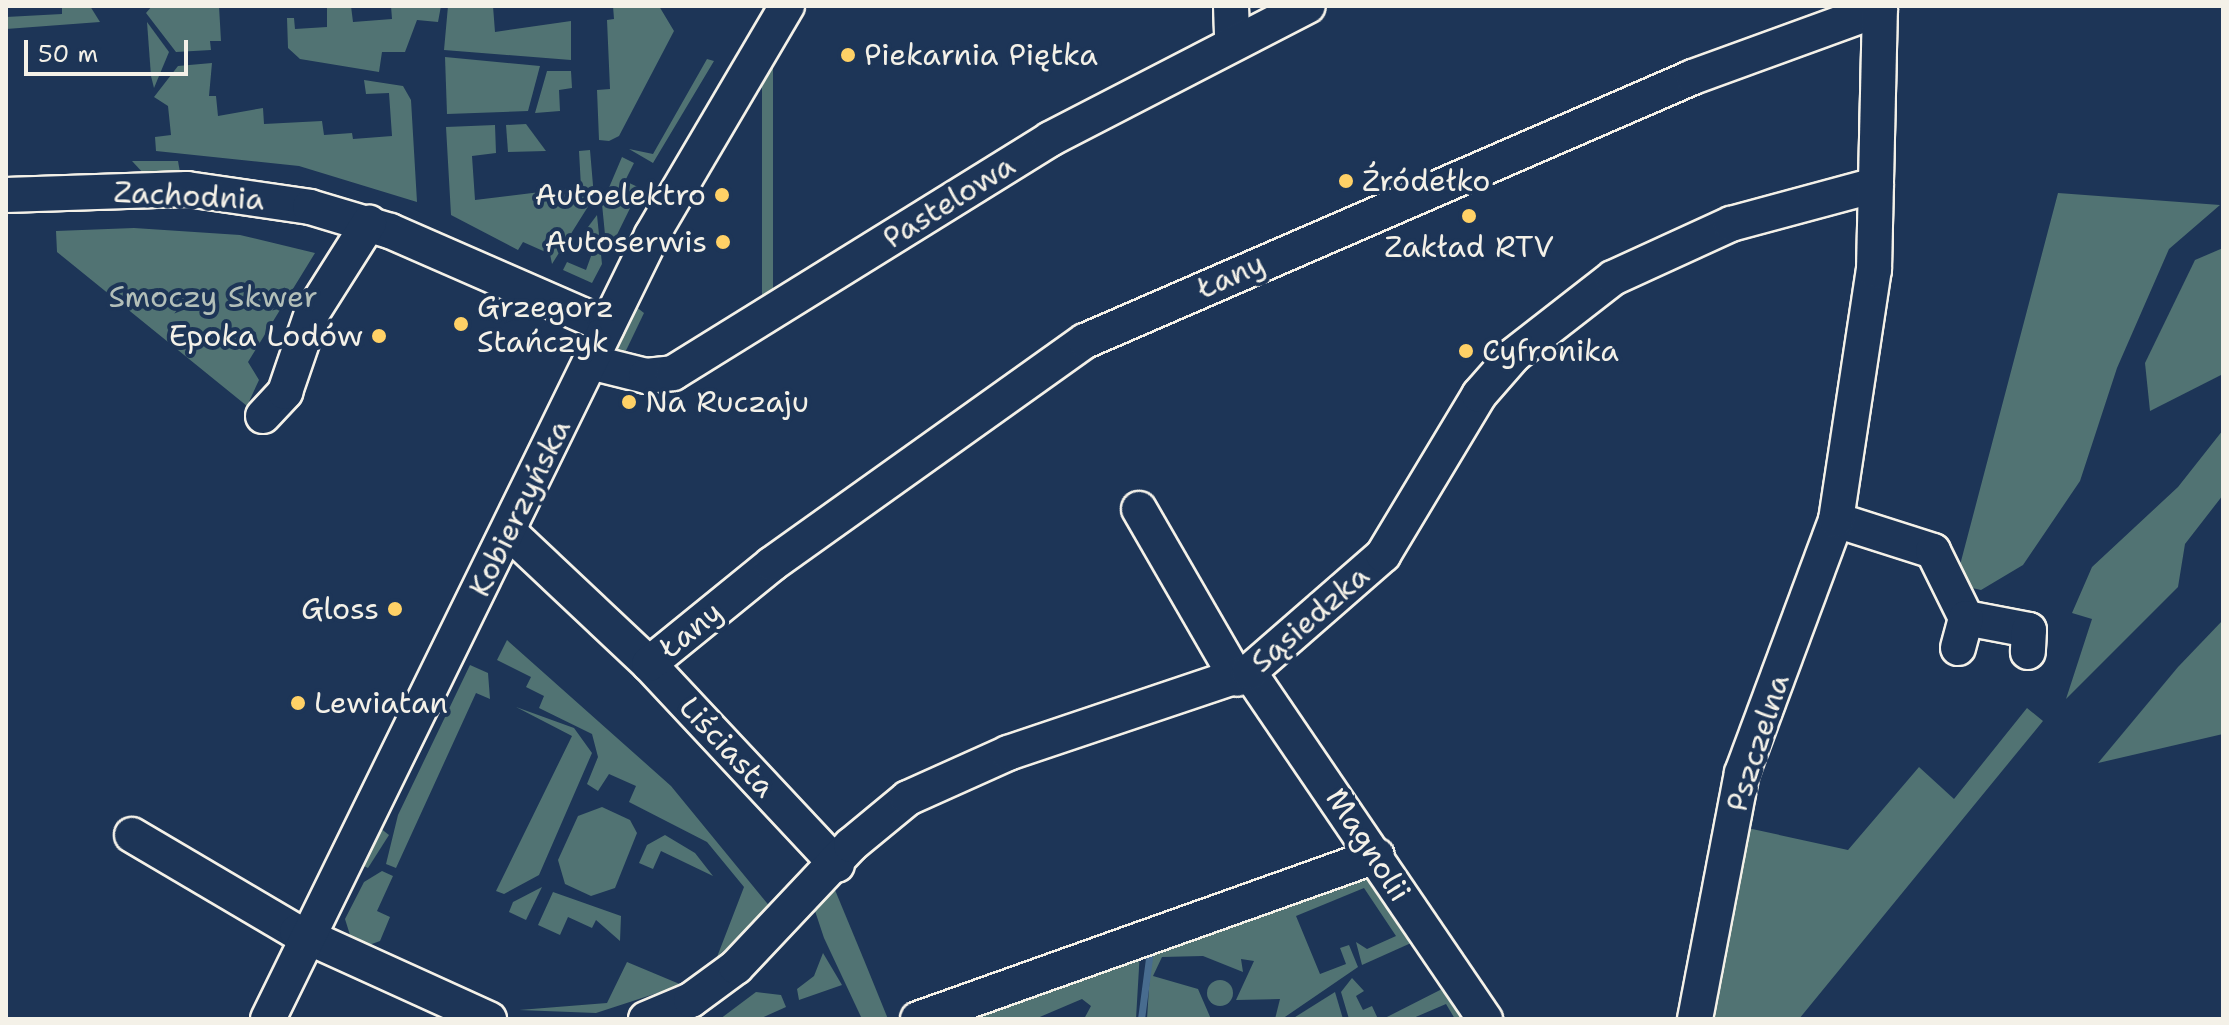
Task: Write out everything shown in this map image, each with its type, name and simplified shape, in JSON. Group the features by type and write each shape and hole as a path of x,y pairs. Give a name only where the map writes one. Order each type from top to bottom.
{"street":[{"name":"Kobierzyńska","path":"268,1019 312,939 607,326 683,176 787,6"},
{"path":"1231,6 1232,43"},
{"name":"Pastelowa","path":"590,362 646,376 673,373 1050,139 1308,6"},
{"name":"Pszczelna","path":"1695,1019 1742,773 1836,520 1861,380 1876,185 1880,7"},
{"name":"Łany","path":"649,664 772,564 1085,341 1693,77 1880,7"},
{"name":"Sąsiedzka","path":"646,1019 718,982 837,865 862,836 939,783 1008,753 1243,676 1383,555 1479,395 1564,312 1613,278 1731,224 1876,185"},
{"name":"Zachodnia","path":"6,195 205,191 369,223 607,326"},
{"path":"263,416 285,392 312,313 369,223"},
{"name":"Magnolii","path":"1139,509 1243,676 1377,856 1485,1019"},
{"path":"1836,520 1933,551 1962,633 2029,630 2028,652"},
{"name":"Liściasta","path":"509,532 649,664 837,865"},
{"path":"132,835 312,939 489,1019"},
{"path":"918,1019 1377,856"}],"green space":[{"path":"62,6 90,6 100,22 6,29 6,17 62,14"},
{"path":"152,6 219,6 221,41 210,41 211,50 176,52 146,13"},
{"path":"327,6 351,6 353,22 392,19 391,6 441,6 438,22 417,20 405,52 382,52 379,72 300,59 288,48 287,18 294,18 295,29 327,27"},
{"path":"448,6 493,6 495,32 571,21 571,60 444,50"},
{"path":"613,6 659,6 674,31 619,136 609,141 599,140 597,90 610,89 607,20 614,19"},
{"path":"762,6 773,6 773,307 762,307"},
{"path":"147,22 169,52 154,88 151,76"},
{"path":"445,57 540,66 528,111 447,114"},
{"path":"707,59 714,61 653,163 629,149 653,154"},
{"path":"212,63 209,96 216,96 218,116 263,108 264,124 322,121 324,135 352,133 353,139 392,136 389,93 366,94 364,80 403,86 411,100 417,202 299,166 156,151 155,137 171,135 168,106 154,97 178,66"},
{"path":"547,71 571,71 572,88 559,90 560,111 535,113"},
{"path":"526,124 546,151 508,152 506,125"},
{"path":"495,125 496,153 472,156 475,200 581,187 579,151 590,150 594,197 552,264 550,254 523,242 518,250 451,215 446,127"},
{"path":"622,157 634,163 625,181 640,188 607,255 602,204"},
{"path":"132,161 178,161 181,178 144,174"},
{"path":"2058,193 2220,205 2169,249 2117,368 2080,481 2023,565 1981,590 1955,584"},
{"path":"597,215 602,264 592,283 563,270 567,262 586,270 595,245 585,231"},
{"name":"Smoczy Skwer","path":"134,228 240,235 315,253 248,362 259,380 247,406 57,252 56,231"},
{"path":"2223,248 2223,374 2150,411 2145,363 2195,260"},
{"path":"635,306 644,313 621,361 613,344"},
{"path":"2223,430 2223,495 2185,544 2178,587 2066,699 2092,619 2072,613 2092,567 2178,487"},
{"path":"2223,620 2223,734 2098,763 2178,667"},
{"path":"507,640 671,786 771,908 717,957 744,887 707,842 629,802 636,786 609,774 598,791 587,784 598,757 592,734 539,708 544,696 526,687 531,677 497,660"},
{"path":"470,665 488,673 490,699 476,693 396,868 386,864 398,815"},
{"path":"516,707 574,728 592,753 539,875 504,894 496,891 572,736"},
{"path":"2027,708 2043,721 1799,1019 1708,1019 1743,827 1848,850 1919,767 1954,799"},
{"path":"602,807 630,820 637,833 615,888 591,896 565,884 558,860 578,816"},
{"path":"380,828 389,835 368,868 362,865"},
{"path":"665,835 695,853 713,876 661,851 653,869 639,863 647,845"},
{"path":"382,871 393,876 377,911 390,917 380,941 369,945 350,935 345,919 364,882"},
{"path":"1369,874 1420,939 1362,965 1356,942 1367,949 1396,936 1364,888 1296,916 1320,974 1346,964 1340,948 1349,945 1358,967 1282,1019 1275,1019 1280,999 1236,1000 1254,961 1241,959 1243,972 1203,956 1162,957 1153,976 1198,989 1211,1019 1147,1019 1151,956 1255,911 1140,951 1136,1019 1084,1019 1091,1006 1082,999 1035,1019 962,1019 1093,974 1205,916"},
{"path":"542,887 526,920 509,912 513,902"},
{"path":"835,890 888,1019 862,1019 824,938 815,911"},
{"path":"553,892 621,916 620,941 596,920 592,928 568,917 560,935 538,925"},
{"path":"823,953 842,985 799,1000 797,989 814,976"},
{"path":"627,962 682,985 596,1013 519,1010 607,1003"},
{"path":"1352,978 1364,991 1356,996 1363,1010 1372,1006 1378,1019 1349,1019 1341,992"},
{"path":"1220,980 1229,984 1233,993 1229,1002 1220,1006 1211,1002 1207,993 1211,984"},
{"path":"1444,988 1475,1019 1455,1019 1446,1004 1411,1019 1383,1019"},
{"path":"756,992 781,995 786,1007 759,1019 720,1019"},
{"path":"1335,992 1343,1019 1292,1019"}],"waterway":[{"path":"1141,1019 1150,951"}],"place":[{"name":"Piekarnia Piętka","path":"848,55"},
{"name":"Źródełko","path":"1346,181"},
{"name":"Autoelektro","path":"722,195"},
{"name":"Zakład RTV","path":"1469,216"},
{"name":"Autoserwis","path":"723,242"},
{"name":"Grzegorz Stańczyk","path":"461,324"},
{"name":"Epoka Lodów","path":"379,336"},
{"name":"Cyfronika","path":"1466,351"},
{"name":"Na Ruczaju","path":"629,402"},
{"name":"Gloss","path":"395,609"},
{"name":"Lewiatan","path":"298,703"}]}
